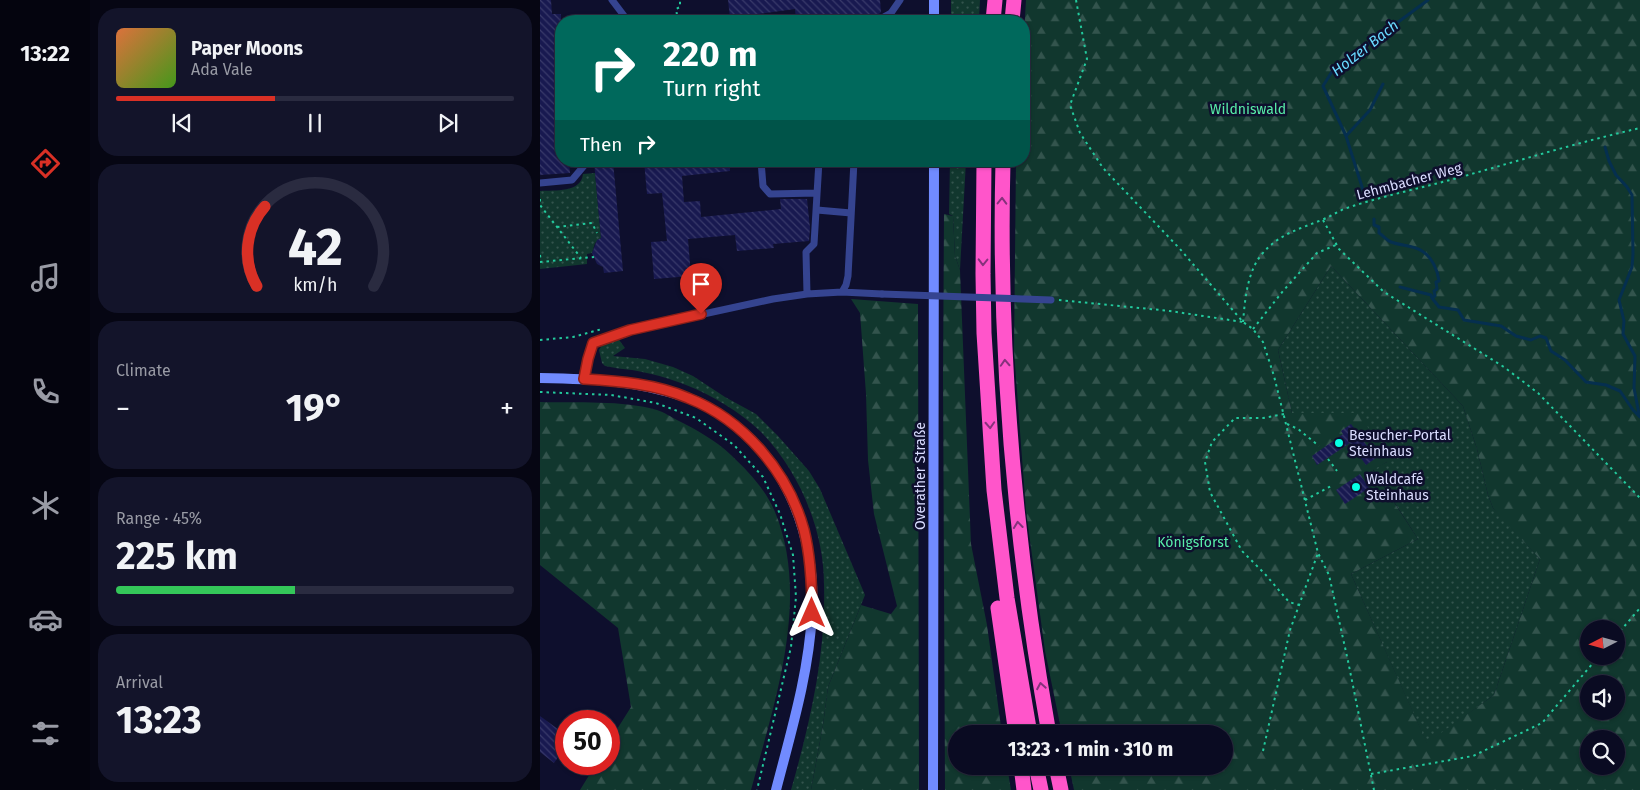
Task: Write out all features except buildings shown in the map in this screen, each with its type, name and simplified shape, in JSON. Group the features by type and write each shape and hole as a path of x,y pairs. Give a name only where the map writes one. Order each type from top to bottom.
{"highway":[{"path":"994,15 995,0"},
{"path":"1013,15 1014,0"},
{"path":"984,167 982,274 994,490 1007,598 1028,725"},
{"path":"1003,167 1002,309 1010,444 1026,597 1048,725"},
{"path":"994,490 993,563 1015,725"},
{"path":"1022,775 1024,790"},
{"path":"1038,775 1041,790"},
{"path":"1058,775 1061,790"}],"main road":[{"path":"934,0 934,15"},
{"name":"Overather Straße","path":"933,790 934,167"},
{"path":"540,378 620,381 687,397 705,405 735,424 777,471 796,507 804,531 809,553 812,613 800,692 776,790"}],"lane":[{"path":"612,0 623,15"},
{"path":"887,15 900,0"},
{"path":"540,183 572,180 583,167"},
{"path":"761,167 763,186 770,194 818,192"},
{"path":"807,294 806,252 814,244 819,167"},
{"path":"842,292 848,276 854,167"},
{"path":"817,210 851,213"},
{"path":"584,379 593,343 606,337 773,299 807,294 842,292 1051,300"}],"path":[{"path":"677,15 676,9 680,7 680,0"},
{"path":"1076,0 1087,58 1070,105 1080,134 1103,168 1263,342 1287,424 1318,553 1328,575 1348,661 1374,790"},
{"name":"Lehmbacher Weg","path":"1243,322 1245,300 1251,274 1261,255 1275,242 1296,229 1374,200 1460,178 1591,139 1640,128"},
{"path":"540,199 540,205 581,258"},
{"path":"1323,220 1339,249 1384,292 1504,366 1538,393 1640,498"},
{"path":"557,227 592,223 597,234"},
{"path":"1253,329 1283,291 1317,253 1337,244"},
{"path":"540,255 540,262 594,257"},
{"path":"1051,300 1151,309 1243,322"},
{"path":"540,340 574,337 603,329"},
{"path":"540,392 612,395 656,403 696,418 734,445 762,477 780,514 793,555 796,597 792,647 757,790"},
{"path":"1284,414 1263,418 1235,418 1212,442 1205,462 1210,492 1242,551 1289,602 1299,605"},
{"path":"1287,424 1298,429 1319,446"},
{"path":"1328,459 1337,471"},
{"path":"1305,500 1333,485"},
{"path":"1263,751 1290,630 1318,553"},
{"path":"1625,626 1640,608"},
{"path":"1371,774 1473,756 1542,723 1591,665"}],"green space":[{"path":"951,0 980,0 979,15 951,15"},
{"name":"Königsforst","path":"1026,0 1640,0 1640,790 1074,790 1071,775 1233,775 1233,725 1060,725 1045,651 1026,511 1014,351 1016,167 1030,167 1030,15 1025,15","holes":["1331,266 1463,406 1493,508 1540,559 1494,695 1427,743 1351,574 1418,539 1373,470 1387,462 1360,413 1292,413 1278,350"]},
{"path":"950,167 966,167 960,270 955,256 953,216 949,214"},
{"path":"595,173 601,238 595,243 592,253 587,254 587,264 540,269 540,191 566,189 578,185 583,174"},
{"path":"944,214 953,216 955,256 960,270 971,544 987,625 1001,725 948,725 948,775 1008,775 1011,790 945,790"},
{"path":"1331,266 1463,406 1493,508 1540,559 1494,695 1427,744 1351,574 1418,539 1373,469 1387,462 1292,413 1278,350"},
{"path":"851,299 918,304 919,790 811,790 828,687 861,605 891,614 897,606 874,514 868,460 866,394 860,313"},
{"path":"617,337 625,348 613,356 645,359 673,367 693,376 756,414 809,471 820,489 865,595 828,687 811,790 791,790 815,689 824,611 823,564 814,522 807,502 786,464 774,447 760,431 735,411 696,389 673,380 632,370 605,366 602,363 599,350 602,345"},
{"path":"540,402 615,403 657,410 712,440 744,468 767,496 775,512 785,545 790,580 789,616 785,651 770,723 751,790 580,790 589,775 620,775 620,724 631,707 618,628 540,565"}],"waterway":[{"name":"Holzer Bach","path":"1363,190 1346,136 1323,86 1333,70 1428,0"},
{"path":"1346,136 1370,110 1383,84"},
{"path":"1605,147 1616,175 1632,195 1632,267 1619,300 1624,321 1623,334 1635,356 1634,388 1639,414"},
{"name":"Holzer Bach","path":"1374,219 1374,225 1379,227 1379,233 1388,240 1419,249 1432,260 1439,281 1436,282 1437,289 1434,291 1435,296 1432,298 1439,307 1458,310 1464,320 1501,326 1516,336 1531,340 1540,336 1546,338 1551,351 1565,360 1586,382 1606,385 1620,391 1640,417"},
{"path":"1400,287 1431,295 1432,298"}],"place":[{"name":"Besucher-Portal Steinhaus","path":"1339,443"},
{"name":"Waldcafé Steinhaus","path":"1356,487"}],"route":[{"path":"701,314 630,330 593,343 584,379 620,381 687,397 705,405 735,424 753,442 777,471 796,507 809,553 812,613"}],"park label":[{"name":"Wildniswald","path":"1248,109"}]}
